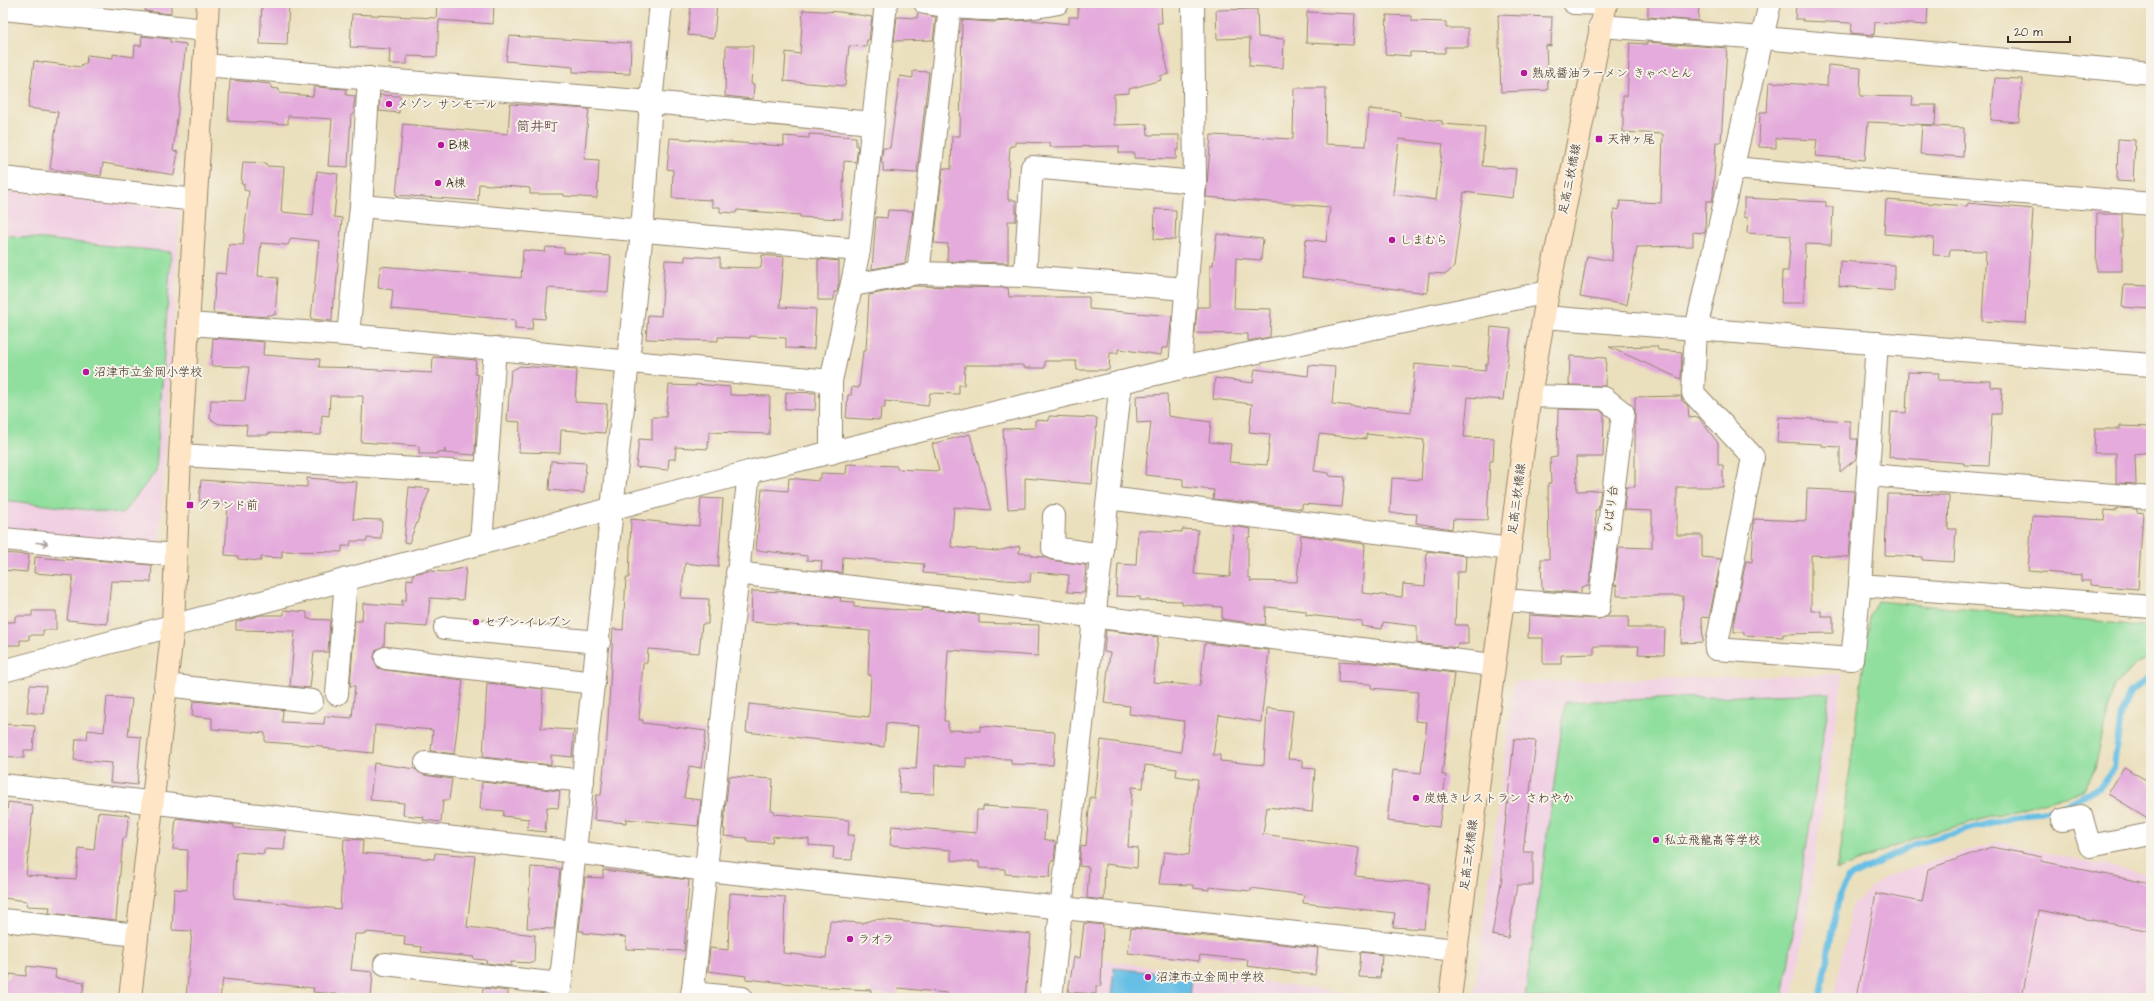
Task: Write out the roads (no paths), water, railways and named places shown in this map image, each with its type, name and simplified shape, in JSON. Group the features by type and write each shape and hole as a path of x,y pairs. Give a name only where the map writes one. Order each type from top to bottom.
{"main road":[{"path":"130,998 172,625 174,555 208,3"},
{"name":"足高三枚橋線","path":"1450,998 1493,665 1530,396 1548,292 1600,26 1606,4"}],"street":[{"path":"385,964 560,991 614,507 642,232 651,102 661,3"},
{"path":"831,453 831,381 853,285 886,3"},
{"path":"925,3 950,7 1058,3"},
{"path":"1180,368 1195,182 1193,3"},
{"path":"1574,3 1606,4"},
{"path":"1770,3 1696,329 1693,393 1753,457 1716,649 1852,660 1860,585 1877,342"},
{"path":"918,273 950,7"},
{"path":"3,8 206,30"},
{"path":"1600,26 1763,38 2151,73"},
{"path":"204,66 369,78 651,102 872,123"},
{"path":"348,335 361,206 369,78"},
{"path":"1025,276 1032,167 1195,182"},
{"path":"1733,168 2151,204"},
{"path":"3,178 195,200"},
{"path":"361,206 858,250"},
{"path":"853,285 918,273 1025,276 1186,289"},
{"path":"3,671 748,472 1180,368 1548,292"},
{"path":"1544,317 1877,342 2151,365"},
{"path":"188,324 348,335 495,348 831,381"},
{"path":"481,543 484,473 495,348"},
{"path":"1051,998 1121,382"},
{"name":"ひばり台","path":"1503,600 1599,607 1623,413 1604,398 1530,396"},
{"path":"180,455 484,473"},
{"path":"742,998 692,995 748,472"},
{"path":"1868,475 2151,498"},
{"path":"1108,498 1510,549"},
{"path":"1054,516 1053,548 1102,554"},
{"path":"3,539 174,555"},
{"path":"738,573 1493,665"},
{"path":"337,694 346,579"},
{"path":"1860,585 2151,607"},
{"path":"444,628 599,642"},
{"path":"386,658 594,683"},
{"path":"165,685 312,702"},
{"path":"426,763 583,781"},
{"path":"3,785 576,852 706,870 1456,950"},
{"path":"2062,820 2082,816 2090,846 2151,834"},
{"path":"3,920 138,936"}],"water":[{"path":"1114,968 1191,977 1189,998 1111,998"}],"waterway":[{"path":"1819,998 1840,893 1849,877 1915,844 2026,813 2052,811 2100,787 2114,767 2121,714 2130,692 2151,677"}],"place":[{"name":"熟成醤油ラーメン きゃべとん","path":"1524,73"},
{"name":"メゾン サンモール","path":"389,104"},
{"name":"天神ヶ尾","path":"1599,139"},
{"name":"B棟","path":"441,145"},
{"name":"A棟","path":"438,183"},
{"name":"しまむら","path":"1392,240"},
{"name":"沼津市立金岡小学校","path":"86,372"},
{"name":"グランド前","path":"190,505"},
{"name":"セブン-イレブン","path":"476,622"},
{"name":"炭焼きレストラン さわやか","path":"1416,798"},
{"name":"私立飛龍高等学校","path":"1656,840"},
{"name":"ラオラ","path":"850,939"},
{"name":"沼津市立金岡中学校","path":"1148,977"}],"district":[{"name":"筒井町","path":"537,127"}]}
